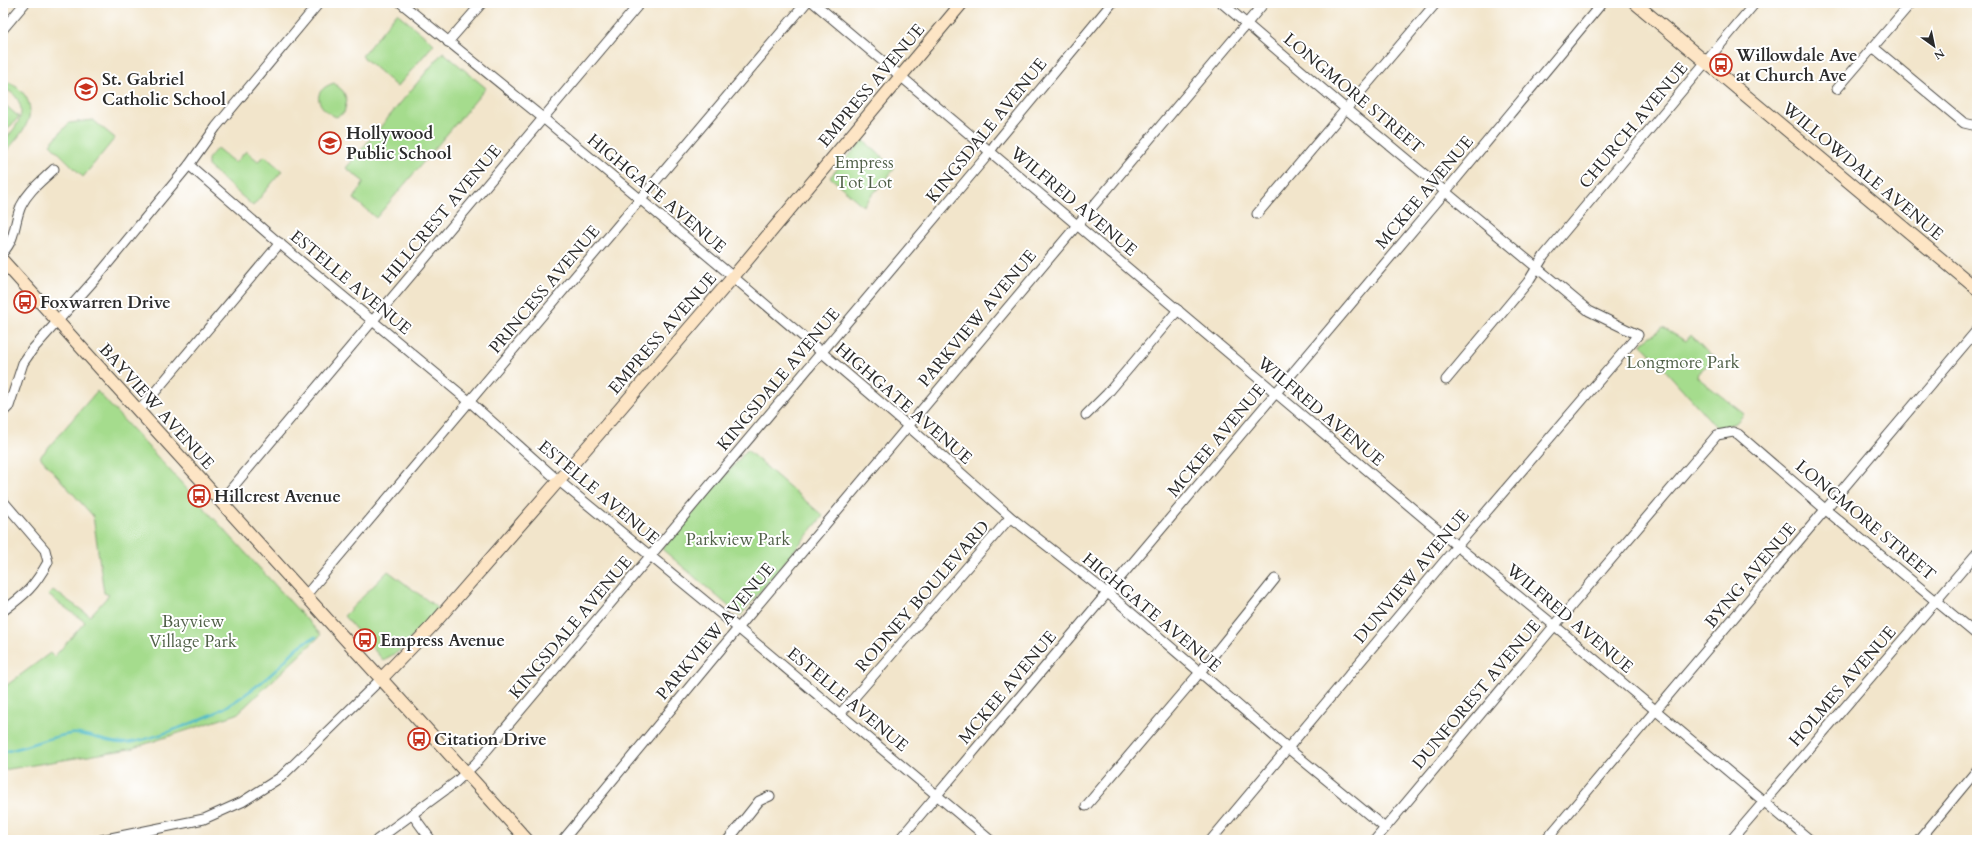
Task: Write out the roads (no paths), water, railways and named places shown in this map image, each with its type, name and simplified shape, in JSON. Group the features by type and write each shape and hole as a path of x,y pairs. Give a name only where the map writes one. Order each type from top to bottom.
{"street":[{"path":"3,29 26,3"},
{"path":"3,412 9,406 23,363 189,165 216,127 319,3"},
{"name":"HIGHGATE AVENUE","path":"402,3 543,118 908,426 1013,519 1107,593 1289,749 1385,828"},
{"path":"448,42 482,3"},
{"name":"HILLCREST AVENUE","path":"221,501 640,3"},
{"name":"PRINCESS AVENUE","path":"306,595 806,3"},
{"name":"WILFRED AVENUE","path":"814,3 1078,224 1456,546 1555,626 1810,840"},
{"name":"EMPRESS AVENUE","path":"381,679 432,626 559,480 962,3"},
{"name":"KINGSDALE AVENUE","path":"377,840 466,773 821,353 1112,3"},
{"name":"LONGMORE STREET","path":"1222,3 1346,109 1589,311 1638,335"},
{"name":"PARKVIEW AVENUE","path":"563,840 738,628 1264,3"},
{"path":"1257,214 1436,3"},
{"name":"MCKEE AVENUE","path":"898,840 1446,191 1602,3"},
{"name":"WILLOWDALE AVENUE","path":"1635,3 1977,289"},
{"name":"CHURCH AVENUE","path":"1446,380 1528,282 1544,256 1756,3"},
{"path":"1837,89 1911,3"},
{"path":"1873,47 1964,123 1977,126"},
{"name":"ESTELLE AVENUE","path":"189,165 372,321 470,402 559,480 990,840"},
{"path":"3,252 11,242 20,207 28,193 54,169"},
{"path":"139,411 280,243"},
{"name":"BAYVIEW AVENUE","path":"3,261 527,840"},
{"path":"1086,415 1107,394 1178,310"},
{"name":"BYNG AVENUE","path":"1546,840 1977,330"},
{"name":"DUNVIEW AVENUE","path":"1212,840 1456,546 1638,335"},
{"name":"LONGMORE STREET","path":"1733,432 1738,434 1826,510 1977,635"},
{"name":"DUNFOREST AVENUE","path":"1375,840 1717,435 1733,432"},
{"path":"3,501 45,550 48,562 36,583 20,599 3,611"},
{"name":"RODNEY BOULEVARD","path":"840,714 1008,520 1013,519"},
{"name":"HOLMES AVENUE","path":"1731,840 1977,553"},
{"path":"1086,806 1200,673 1274,579"},
{"path":"101,840 204,819 242,802 282,777 381,679"},
{"path":"1919,840 1977,770"},
{"path":"728,840 759,801 770,796"},
{"path":"412,814 432,840"}],"waterway":[{"path":"3,752 70,734 84,735 110,742 124,743 156,736 181,727 213,714 238,699 277,669 303,643 316,637"}],"place":[{"name":"Willowdale Ave at Church Ave","path":"1721,65"},
{"name":"St. Gabriel Catholic School","path":"86,89"},
{"name":"Hollywood Public School","path":"330,143"},
{"name":"Foxwarren Drive","path":"25,302"},
{"name":"Hillcrest Avenue","path":"199,496"},
{"name":"Empress Avenue","path":"365,640"},
{"name":"Citation Drive","path":"419,739"}],"park label":[{"name":"Empress Tot Lot","path":"864,172"},
{"name":"Longmore Park","path":"1683,362"},
{"name":"Parkview Park","path":"738,539"},
{"name":"Bayview Village Park","path":"193,631"}]}
